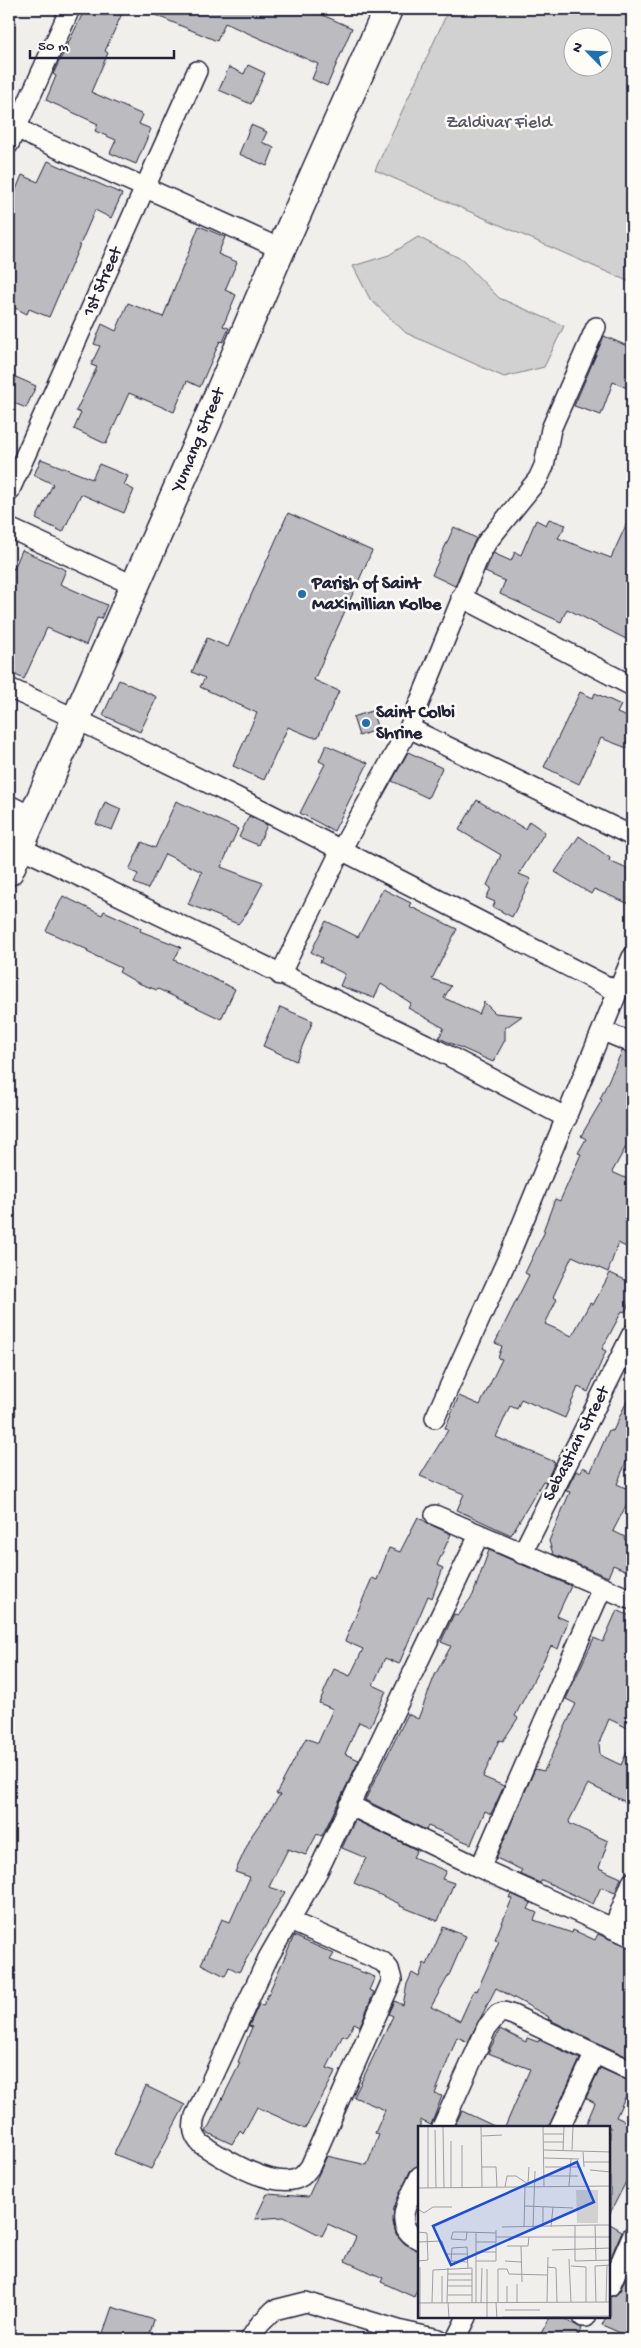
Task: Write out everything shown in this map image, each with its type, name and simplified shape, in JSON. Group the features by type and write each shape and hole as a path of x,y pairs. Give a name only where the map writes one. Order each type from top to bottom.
{"main road":[{"name":"Yumang Street","path":"14,859 77,719 281,248 388,9"}],"street":[{"path":"70,9 11,131 33,137 281,248"},
{"name":"1st Street","path":"9,492 197,71"},
{"path":"280,975 341,850 409,728 479,556 487,542 510,517 538,479 544,466 551,429 596,327"},
{"path":"9,528 135,586"},
{"path":"461,597 632,686"},
{"path":"9,688 77,719 341,850 618,992"},
{"path":"409,728 632,836"},
{"path":"9,805 33,816"},
{"path":"14,859 280,975 426,1044 566,1118"},
{"path":"435,1418 511,1251 632,957"},
{"path":"603,1031 632,1043"},
{"name":"Sebastian Street","path":"522,1554 632,1334"},
{"path":"435,1514 522,1554 632,1600"},
{"path":"290,1921 383,1962 389,1969 392,1980 310,2167 302,2176 292,2180 277,2180 255,2174 210,2150 195,2137 192,2128 194,2116 251,1992 268,1958 318,1871 479,1535"},
{"path":"480,1868 602,1588"},
{"path":"350,1804 480,1868 632,1937"},
{"path":"613,1929 632,1882"},
{"path":"442,2126 487,2027 498,2014 504,2012 632,2071"},
{"path":"560,2126 595,2053"},
{"path":"418,2181 403,2216 404,2226 408,2233 418,2239"},
{"path":"611,2284 632,2236"},
{"path":"250,2339 260,2324 274,2310 306,2302 402,2331 440,2339"},
{"path":"456,2339 466,2318"}],"green space":[{"name":"Zaldivar Field","path":"449,9 632,9 632,283 375,170"},
{"path":"418,237 461,259 499,298 564,326 544,367 504,377 406,333 370,299 353,266 389,255"}],"building":[{"path":"85,9 124,9 105,51 108,53 91,92 143,115 139,124 151,129 136,164 110,153 116,140 95,131 98,124 46,100 56,76 53,74"},
{"path":"141,9 309,9 352,28 327,86 312,79 318,64 225,23 217,41"},
{"path":"248,65 265,73 251,104 219,90 229,67 244,74"},
{"path":"251,125 267,132 262,142 274,148 267,166 239,154"},
{"path":"48,161 122,194 111,218 95,210 49,317 29,309 27,314 9,305 9,207 22,175 38,182"},
{"path":"199,226 225,237 218,254 237,262 225,290 236,295 223,326 229,328 223,342 220,341 200,387 187,381 174,412 129,393 106,444 74,429 81,413 76,411 97,367 91,365 100,346 94,344 102,324 116,331 128,303 163,317"},
{"path":"604,336 632,348 632,390 613,382 601,415 574,406"},
{"path":"9,374 36,386 26,408 9,401"},
{"path":"41,459 92,479 99,464 128,476 124,485 134,490 124,513 81,494 63,532 36,519 53,484 34,475"},
{"path":"632,512 632,642 567,609 561,622 500,594 505,581 485,572 493,553 511,561 515,552 521,555 536,520 546,525 549,519 566,525 558,538 611,558"},
{"name":"Parish of Saint Maximillian Kolbe","path":"288,513 372,551 314,680 339,691 318,737 312,737 288,727 264,780 233,766 257,713 200,687 205,678 192,672 207,638 228,647"},
{"path":"454,527 476,538 455,586 432,575"},
{"path":"22,550 66,570 60,584 107,605 101,619 97,618 86,645 47,628 24,679 9,672 9,566 14,569"},
{"path":"119,680 157,697 140,732 103,715"},
{"path":"580,692 593,698 595,693 621,705 617,713 632,719 632,750 601,738 579,784 544,767"},
{"name":"Saint Colbi Shrine","path":"372,711 378,729 359,736 353,717"},
{"path":"326,745 368,763 334,831 300,813 325,764 319,761"},
{"path":"408,752 442,768 428,798 392,781"},
{"path":"477,800 525,829 529,821 545,832 519,874 531,879 512,917 493,907 495,902 486,898 491,888 487,885 501,855 459,830"},
{"path":"176,801 238,829 221,867 263,883 247,913 238,924 188,904 202,872 165,854 148,889 134,883 138,874 129,870 142,842 155,848"},
{"path":"105,802 121,809 112,830 96,824"},
{"path":"249,816 267,825 258,845 239,837"},
{"path":"579,836 610,858 609,861 632,871 632,905 594,889 591,894 555,872"},
{"path":"383,889 411,903 409,906 457,929 432,979 451,986 444,998 479,1014 484,1002 495,1013 522,1016 505,1028 505,1040 493,1062 439,1038 444,1028 408,1008 411,1003 381,984 374,998 340,986 345,974 320,962 322,958 311,952 326,921 358,937"},
{"path":"63,896 102,915 104,911 141,928 140,931 181,947 174,960 235,989 221,1019 158,989 138,983 119,972 121,968 87,952 88,950 46,931"},
{"path":"280,1007 313,1021 296,1061 263,1046"},
{"path":"622,1051 632,1054 632,1136 612,1172 632,1181 632,1250 618,1243 608,1272 572,1256 553,1297 557,1299 545,1324 572,1336 590,1303 593,1305 610,1273 632,1283 632,1297 625,1312 622,1311 602,1349 606,1351 588,1392 578,1387 565,1418 521,1399 517,1409 510,1406 496,1437 555,1462 546,1482 543,1481 511,1535 457,1510 464,1494 420,1476 448,1430 445,1428 459,1396 480,1405 502,1359 498,1358 502,1346 495,1343 529,1275 525,1273 545,1231 543,1231 555,1199 560,1201 581,1154 578,1153 586,1139 581,1136 602,1100 600,1099"},
{"path":"632,1390 632,1448 617,1484 632,1491 632,1494 613,1531 632,1543 632,1573 613,1565 608,1577 553,1554 549,1541 570,1492 566,1491 576,1471 580,1473 583,1467 591,1471 609,1430 613,1431"},
{"path":"418,1517 451,1534 437,1565 443,1568 432,1598 428,1596 399,1664 385,1658 373,1685 386,1691 370,1727 359,1722 345,1754 359,1760 322,1836 317,1834 306,1855 288,1849 269,1887 285,1892 239,1972 229,1967 225,1976 201,1964 222,1919 230,1922 250,1877 235,1872 252,1835 280,1795 276,1794 306,1738 318,1743 333,1709 319,1703 334,1669 350,1676 363,1649 345,1641 372,1578 377,1580 389,1548 400,1552"},
{"path":"489,1550 571,1586 557,1616 568,1621 558,1649 551,1646 515,1716 518,1718 503,1741 499,1740 483,1777 504,1786 491,1814 485,1811 471,1844 428,1826 426,1830 365,1800 408,1714 418,1719 435,1675 451,1646 441,1642 454,1614 458,1616 473,1595"},
{"path":"617,1610 632,1617 632,1730 609,1719 599,1743 600,1755 621,1765 632,1741 632,1805 588,1784 569,1821 570,1824 608,1841 599,1868 621,1878 615,1893 601,1887 593,1904 542,1880 540,1883 520,1874 522,1870 496,1858 535,1769 544,1771 576,1704 566,1699 594,1638 603,1642"},
{"path":"355,1820 417,1850 413,1857 446,1871 442,1879 454,1883 438,1921 400,1906 400,1904 354,1883 366,1858 342,1848"},
{"path":"511,1894 531,1903 528,1909 537,1913 534,1920 572,1933 573,1930 595,1940 598,1934 632,1948 632,2059 548,2019 549,2017 496,1988 468,2042 457,2037 435,2094 442,2096 431,2125 420,2120 420,2126 418,2126 418,2166 410,2171 394,2208 393,2222 396,2234 405,2244 418,2250 418,2288 414,2297 381,2282 383,2278 345,2261 356,2237 328,2224 322,2236 284,2217 255,2219 267,2194 308,2197 327,2156 367,2165 379,2135 375,2133 385,2110 354,2097 393,2016 389,2014 395,2001 403,2005 407,1984 412,1973 419,1977 424,1963 427,1965 443,1927 466,1936 450,1973 431,2007 460,2021 474,1990 477,1991 499,1941 495,1939 512,1899 509,1898"},
{"path":"294,1936 334,1954 330,1960 375,1977 369,1990 374,1992 360,2026 354,2023 347,2037 343,2035 327,2068 336,2071 305,2129 257,2107 243,2133 240,2130 232,2144 206,2132 240,2063 238,2062 252,2027 249,2026 259,2004 263,2006"},
{"path":"500,2029 526,2042 527,2038 538,2042 539,2040 580,2059 549,2126 505,2126 530,2069 488,2053"},
{"path":"600,2068 632,2082 616,2117 632,2124 632,2170 611,2211 611,2126 585,2126 595,2103 586,2098"},
{"path":"146,2086 185,2105 151,2169 114,2154"},
{"path":"462,2111 494,2126 454,2126"},
{"path":"611,2225 622,2231 611,2257"},
{"path":"632,2263 632,2338 602,2325 606,2318 611,2318 611,2297 620,2291"},
{"path":"112,2307 154,2320 148,2339 101,2339"},
{"path":"549,2318 561,2318 582,2328 576,2339 538,2339"}],"place":[{"name":"Parish of Saint Maximillian Kolbe","path":"302,594"},
{"name":"Saint Colbi Shrine","path":"366,723"}]}
